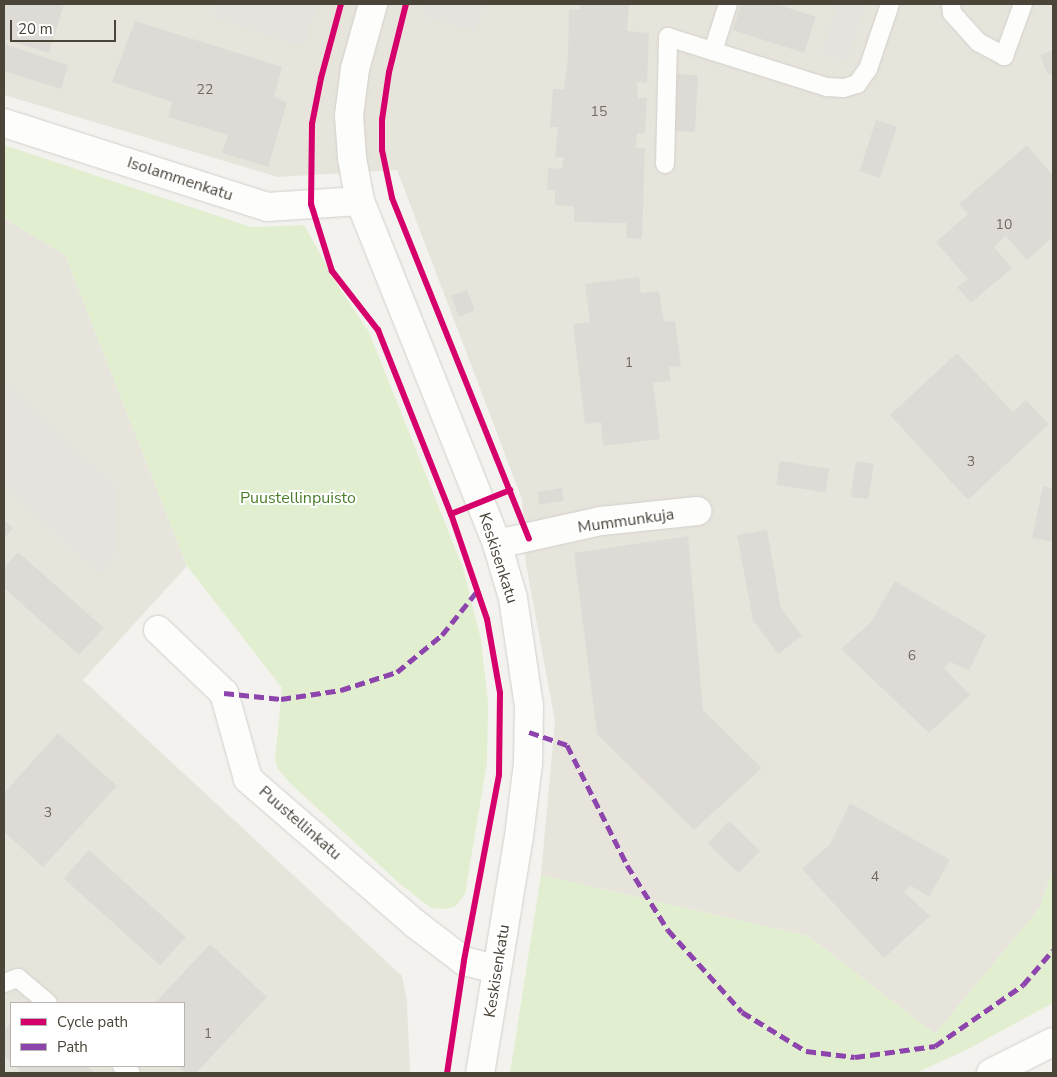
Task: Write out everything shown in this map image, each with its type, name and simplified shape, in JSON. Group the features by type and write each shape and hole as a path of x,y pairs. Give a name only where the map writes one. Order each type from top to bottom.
{"street":[{"name":"Keskisenkatu","path":"373,4 355,69 349,115 352,158 360,201 497,544 513,598 524,662 529,706 528,763 498,969 480,1073"},
{"name":"Isolammenkatu","path":"4,123 267,207 360,201"},
{"name":"Mummunkuja","path":"497,544 601,521 697,511"},
{"name":"Puustellinkatu","path":"158,630 224,693 248,779 414,923 464,961 498,969"},
{"path":"991,1073 1053,1042"}],"lane":[{"path":"713,51 728,4"},
{"path":"665,164 668,37 828,87 844,88 856,84 868,69 890,4"},
{"path":"950,4 952,13 978,42 1004,56 1023,4"},
{"path":"4,983 18,978 47,1002"}],"shaded area":[{"path":"4,4 1053,4 1053,869 1039,909 935,1034 808,936 541,875 555,721 526,565 522,499 397,170 278,177 4,95"},
{"path":"217,4 317,4 303,46 213,17"},
{"path":"427,4 483,4 475,31 423,16"},
{"path":"838,4 865,4 847,61 822,53"},
{"path":"4,218 65,255 187,566 83,680 402,976 407,1002 410,1073 4,1073"},
{"path":"4,383 115,487 115,554 100,573 4,485"}],"green space":[{"name":"Puustellinpuisto","path":"4,145 251,227 304,225 338,286 369,332 463,568 481,640 488,703 487,763 465,894 456,906 446,909 431,908 399,883 291,784 278,769 275,760 282,688 187,566 65,255 4,218"},
{"path":"1053,869 1053,1003 966,1050 916,1073 510,1073 541,875 808,936 935,1034 1039,909"}],"building":[{"path":"4,4 64,4 49,53 4,39"},
{"path":"581,4 629,4 627,31 649,33 647,83 637,82 638,98 647,98 645,133 637,133 636,148 645,148 642,239 626,238 627,223 574,222 574,206 555,205 555,190 547,190 548,168 562,169 564,157 555,157 558,127 550,127 553,89 564,89 568,58 569,10 580,9"},
{"path":"741,4 776,4 816,17 804,53 733,30"},
{"path":"135,21 282,67 274,97 287,102 268,167 222,153 228,135 168,117 172,102 112,82"},
{"path":"4,44 68,65 61,89 4,71"},
{"path":"1053,50 1053,73 1048,75 1040,55"},
{"path":"677,74 698,75 695,132 674,131"},
{"path":"876,120 897,127 880,178 859,171"},
{"path":"1027,145 1053,176 1053,237 1027,260 1006,236 994,247 1012,268 971,303 957,287 968,279 936,242 968,214 959,204"},
{"path":"639,277 641,293 659,291 664,322 675,321 681,366 669,367 671,381 653,383 660,439 603,446 601,422 585,424 573,324 590,322 585,284"},
{"path":"467,290 475,311 459,317 451,296"},
{"path":"957,353 1013,412 1026,400 1049,424 968,500 890,415"},
{"path":"780,461 829,469 826,493 776,485"},
{"path":"856,461 874,464 868,499 850,497"},
{"path":"1043,486 1053,488 1053,542 1032,538"},
{"path":"562,488 564,501 539,505 537,492"},
{"path":"4,520 13,528 4,538"},
{"path":"767,530 781,608 802,636 778,654 753,620 737,535"},
{"path":"688,536 703,710 762,768 694,830 597,734 574,553"},
{"path":"18,552 104,628 79,655 4,588 4,568"},
{"path":"895,581 986,635 969,671 951,662 944,668 970,695 929,733 841,649 871,622"},
{"path":"58,733 117,786 43,867 4,832 4,793"},
{"path":"850,803 950,860 929,897 910,885 904,892 930,916 884,958 802,869 830,844"},
{"path":"729,821 760,851 738,873 707,843"},
{"path":"89,850 186,937 160,965 64,878"},
{"path":"210,944 267,997 196,1073 186,1073 179,1067 185,1067 185,1002 156,1002"},
{"path":"10,1024 10,1062 4,1056 4,1031"},
{"path":"15,1067 88,1067 95,1073 22,1073"}],"marked path":[{"path":"224,693 281,699 341,690 397,672 442,635 478,590"},
{"path":"529,732 567,745 627,865 668,930 742,1012 806,1051 855,1057 935,1046 1023,985 1053,950"}],"cycle path":[{"path":"341,4 321,78 312,124 311,204 332,271 378,330 451,514 487,619 500,693 499,775 464,961 447,1073"},
{"path":"406,4 389,72 382,120 382,150 392,198 529,539"},
{"path":"451,514 510,490"}]}
